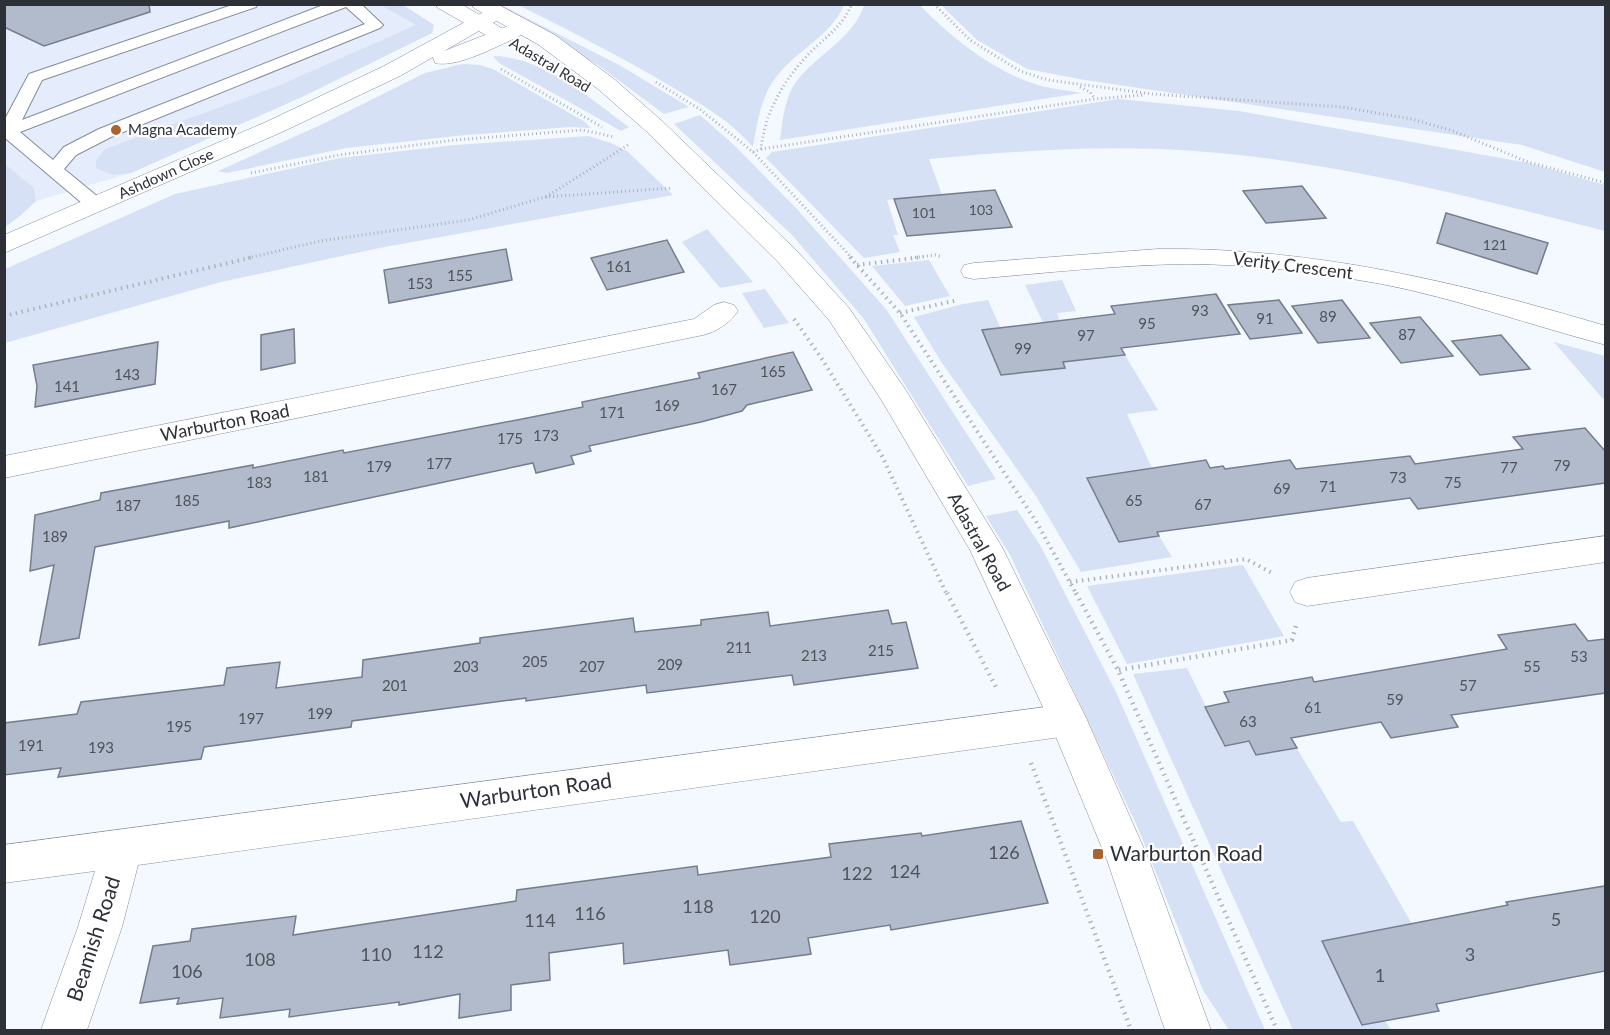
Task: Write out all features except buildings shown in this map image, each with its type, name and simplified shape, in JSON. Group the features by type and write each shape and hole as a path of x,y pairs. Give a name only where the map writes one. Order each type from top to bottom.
{"street":[{"name":"Adastral Road","path":"445,4 485,13 524,27 547,40 606,84 639,140"},
{"name":"Adastral Road","path":"485,13 503,37 787,256 839,314 894,396 985,547 1068,720 1128,860 1188,1030"},
{"path":"392,71 485,13"},
{"path":"392,71 469,50 524,27"},
{"name":"Ashdown Close","path":"4,245 274,127 392,71"},
{"name":"Verity Crescent","path":"974,271 1114,258 1218,257 1310,266 1390,278 1479,298 1605,336"},
{"name":"Warburton Road","path":"4,467 702,326 724,311"},
{"path":"1307,592 1605,549"},
{"name":"Warburton Road","path":"4,864 1068,720"},
{"name":"Beamish Road","path":"64,1030 100,927 122,848"}],"lane":[{"path":"8,130 34,77 250,4"},
{"path":"8,130 341,4"},
{"path":"54,169 70,151 105,133 375,26 352,4"},
{"path":"8,130 96,205"}],"path":[{"path":"761,149 771,107 786,81 818,46 835,33 848,16 852,4"},
{"path":"934,4 970,40 1020,71 1075,85 1152,94 1342,107 1412,119 1453,131 1528,162 1605,183"},
{"path":"469,50 617,137"},
{"path":"1075,85 1090,92 1095,99"},
{"path":"753,152 1095,99 1152,94"},
{"path":"545,197 639,140 701,110"},
{"path":"249,173 339,155 455,140 582,130 639,140"},
{"path":"4,316 320,241 468,220 545,197 678,188 671,181"},
{"path":"857,265 935,255 974,271 958,300 900,313"},
{"path":"789,313 822,359 882,456 922,537 950,601 974,641 1016,726 1074,873 1131,1030"},
{"path":"1070,582 1246,559 1307,592 1292,640 1118,670"}],"shaded area":[{"path":"844,4 831,26 777,76 760,110 753,147 725,121 694,100 615,55 518,5"},
{"name":"Magna Academy","path":"5,5 403,5 434,25 432,33 304,96 131,173 36,201 34,188 5,164"},
{"path":"381,5 403,5 434,25 432,33 304,96 131,173 113,175 96,168 96,160 105,149 278,86 416,25"},
{"path":"491,5 501,5 621,66 689,107 664,114 598,65"},
{"path":"864,5 920,5 944,29 1003,71 1040,86 1081,93 780,140 785,107 794,84 853,26"},
{"path":"941,5 1605,5 1605,172 1522,145 1085,80 1027,69 977,40"},
{"path":"493,56 531,63 548,71 582,92 629,127 621,131 499,63"},
{"path":"462,64 480,65 493,69 585,122 591,128 571,127 466,135 346,148 227,173 218,171 325,123 425,73"},
{"path":"1119,99 1239,111 1529,163 1605,185 1605,231 1385,178 1273,159 1160,149 1073,149 929,159 942,195 887,200 898,235 893,235 900,252 864,258 766,158 772,152"},
{"path":"700,115 735,146 795,207 886,309 996,479 968,486 864,319 793,236 674,124"},
{"path":"588,136 627,151 673,195 379,248 221,282 5,343 5,269 175,194 340,158 455,145"},
{"path":"5,164 34,188 36,201 5,227"},
{"path":"707,229 753,282 720,288 682,242"},
{"path":"929,260 950,296 905,306 872,266"},
{"path":"1062,280 1076,311 1057,313 1060,321 1095,358 1125,355 1158,410 1127,414 1152,468 1088,478 1119,542 1159,536 1172,557 1081,572 1036,496 940,360 914,317 988,300 1000,327 982,330 1001,375 1065,368 1025,285"},
{"path":"765,289 789,323 764,328 742,293"},
{"path":"1554,342 1605,356 1605,398 1603,399"},
{"path":"1017,510 1040,545 1116,692 1265,1030 1229,1030 1203,990 1138,828 1010,555 986,516"},
{"path":"1243,565 1284,636 1127,664 1087,586"},
{"path":"1187,668 1225,745 1249,741 1256,754 1296,747 1341,822 1353,821 1412,924 1322,941 1362,1025 1385,1021 1391,1030 1293,1030 1133,674"}],"place":[{"name":"Magna Academy","path":"116,130"},
{"name":"Warburton Road","path":"1098,854"}]}
